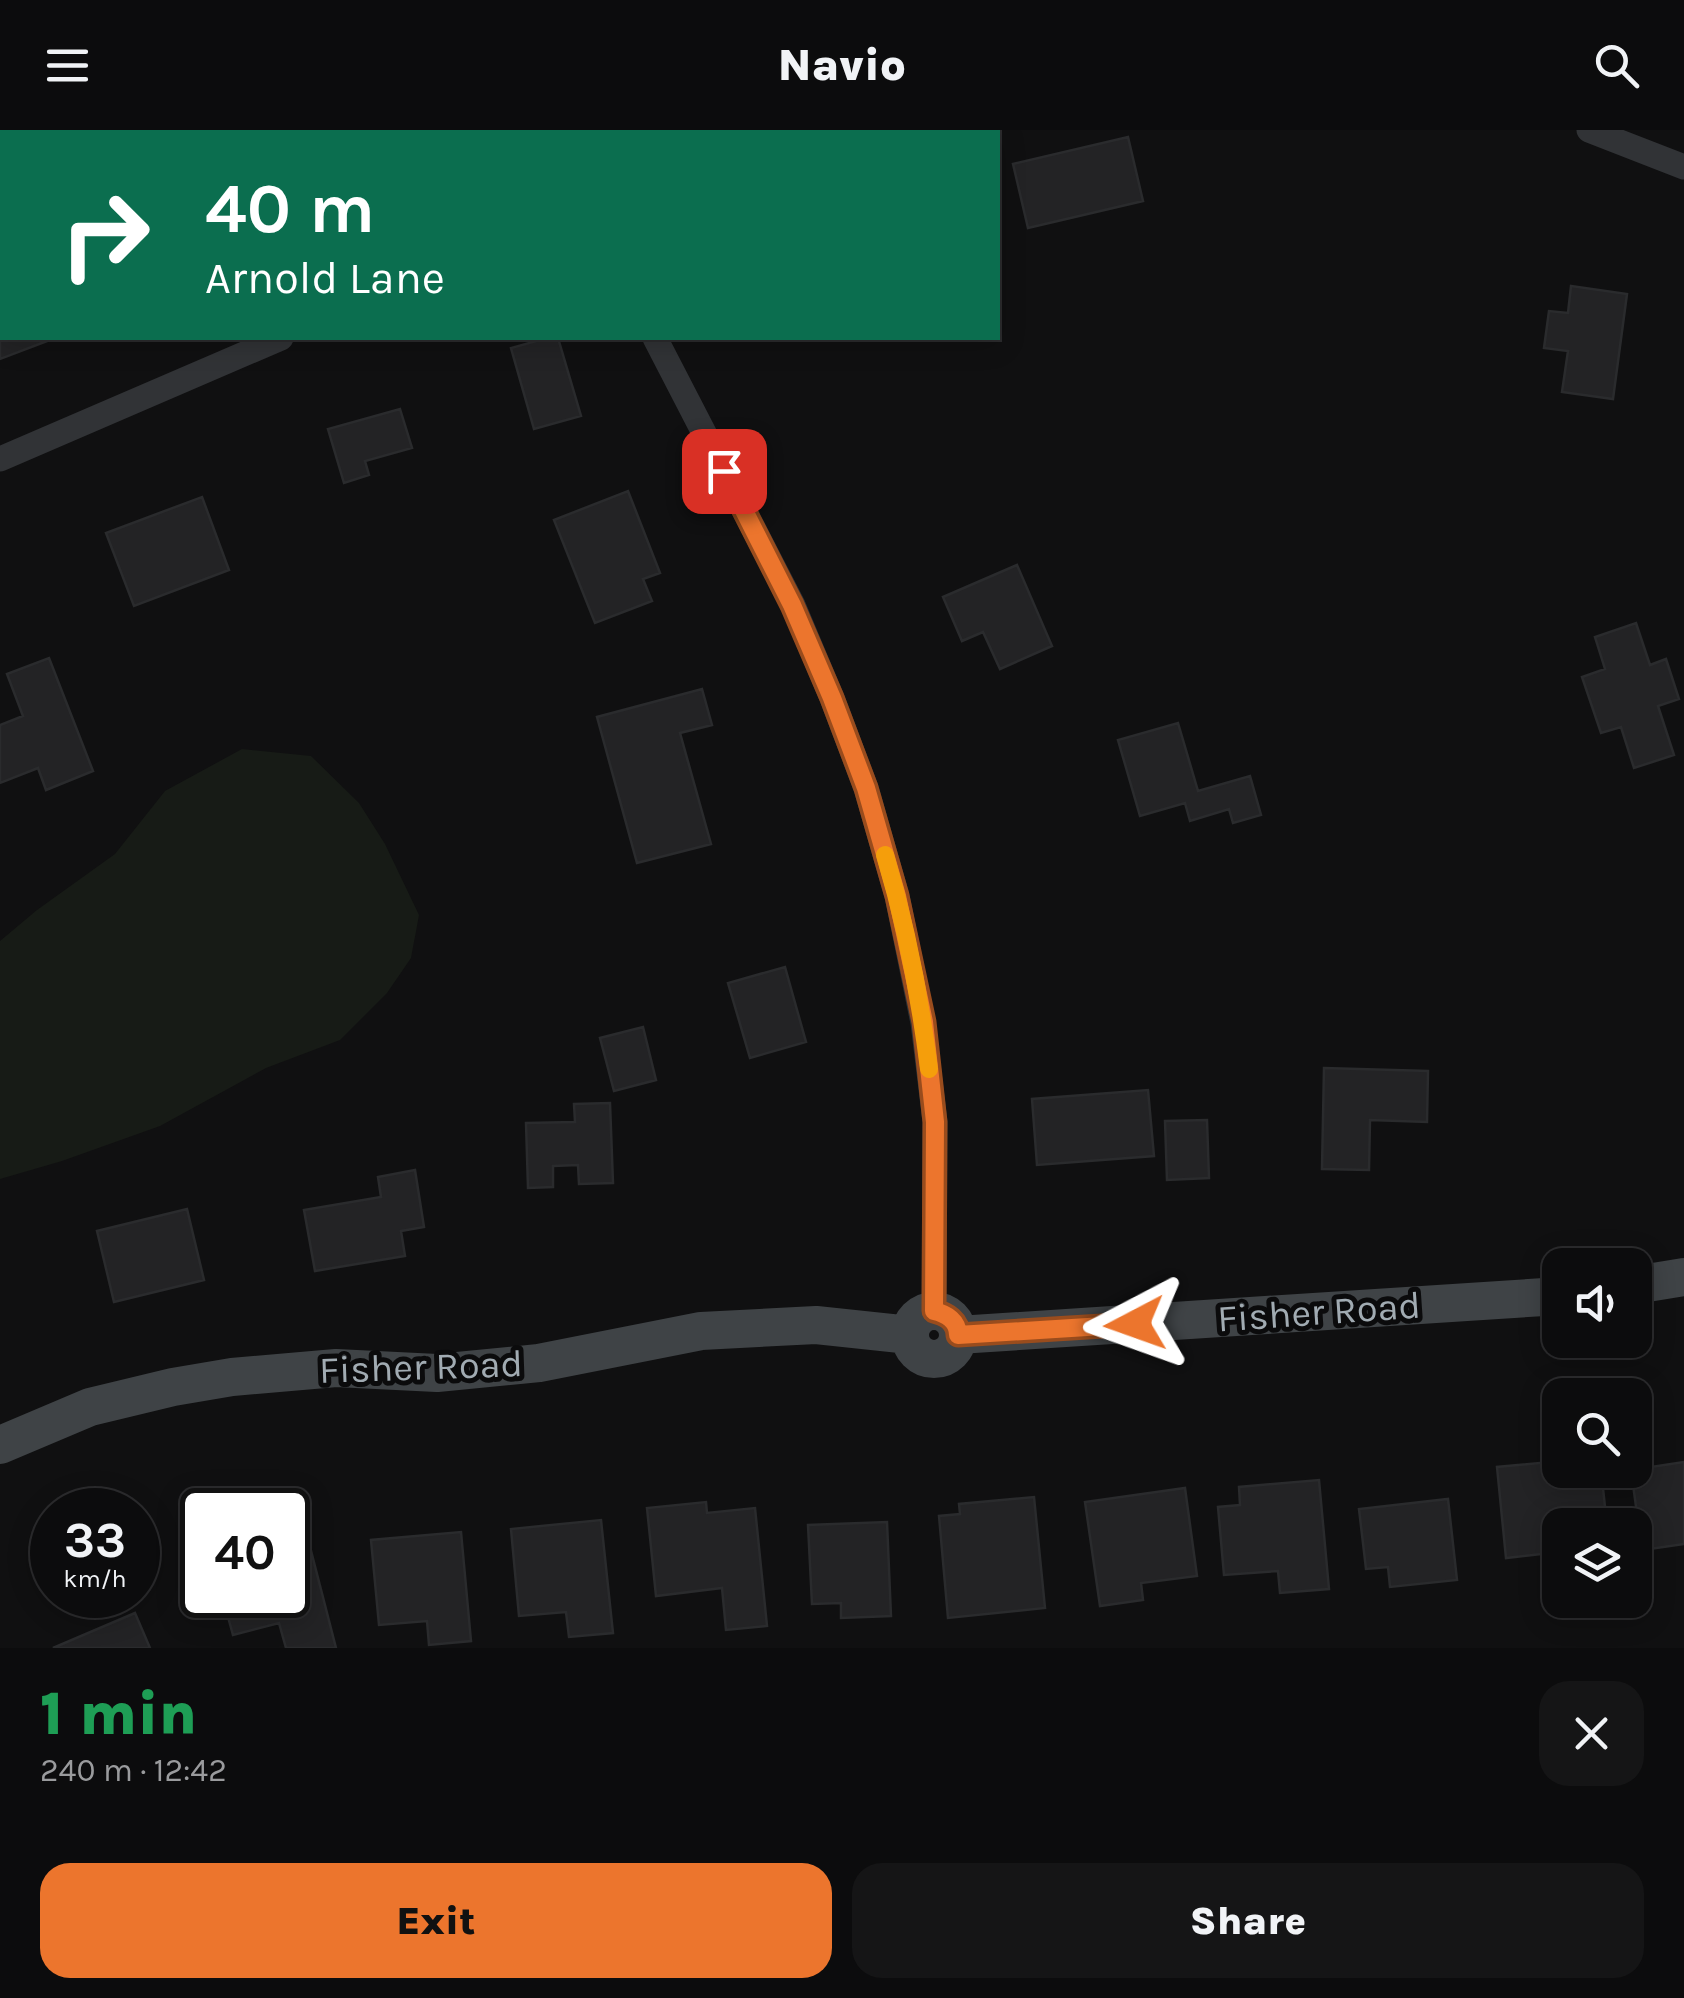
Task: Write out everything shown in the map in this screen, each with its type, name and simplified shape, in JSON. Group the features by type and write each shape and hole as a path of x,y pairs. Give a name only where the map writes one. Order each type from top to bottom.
{"street":[{"path":"1589,130 1684,167"},
{"path":"0,459 276,340"},
{"path":"656,340 806,636 866,788 897,896 924,1022 935,1122 934,1327"},
{"path":"1652,1282 1684,1277"},
{"name":"Fisher Road","path":"0,1445 90,1406 232,1376 336,1368 436,1373 539,1363 701,1330 816,1325 934,1327 1542,1297"}],"shaded area":[{"path":"242,749 311,756 359,803 385,844 419,915 411,958 387,993 340,1040 266,1068 160,1126 0,1179 0,941 115,854 165,791"}],"building":[{"path":"1128,137 1143,201 1028,228 1013,164"},
{"path":"1571,286 1627,294 1613,399 1562,392 1568,351 1544,348 1549,311 1568,313"},
{"path":"0,340 50,340 0,359"},
{"path":"540,340 559,340 581,416 534,429 511,348"},
{"path":"400,409 412,448 365,461 369,475 344,483 328,429"},
{"path":"628,491 660,573 643,579 652,601 595,623 554,520"},
{"path":"202,497 229,570 134,606 106,533"},
{"path":"1017,565 1052,646 1000,669 983,632 962,641 943,597"},
{"path":"1636,623 1650,665 1666,659 1679,699 1658,706 1674,755 1634,768 1621,727 1601,733 1582,677 1605,669 1595,637"},
{"path":"49,658 93,771 46,790 38,768 0,783 0,725 23,716 7,674"},
{"path":"702,689 712,725 680,733 711,844 637,863 597,717"},
{"path":"1178,723 1198,791 1250,776 1261,815 1233,823 1229,809 1190,821 1185,803 1140,816 1118,740"},
{"path":"785,967 806,1042 750,1058 728,983"},
{"path":"643,1027 656,1080 614,1091 600,1038"},
{"path":"1324,1068 1428,1071 1427,1122 1370,1120 1369,1170 1322,1169"},
{"path":"1148,1090 1154,1156 1037,1165 1032,1099"},
{"path":"610,1103 613,1183 579,1184 578,1165 553,1166 553,1187 528,1188 526,1123 575,1122 574,1104"},
{"path":"1207,1120 1209,1178 1167,1180 1165,1121"},
{"path":"415,1170 424,1227 401,1231 405,1256 315,1271 304,1210 381,1197 378,1177"},
{"path":"187,1209 204,1280 114,1302 97,1231"},
{"path":"1684,1462 1684,1544 1652,1549 1652,1508 1636,1508 1633,1488 1652,1488 1652,1467"},
{"path":"1542,1463 1542,1488 1603,1488 1605,1508 1542,1508 1542,1554 1506,1558 1497,1467"},
{"path":"1319,1480 1329,1589 1280,1593 1278,1571 1224,1575 1218,1507 1240,1505 1239,1487"},
{"path":"1185,1488 1197,1576 1141,1583 1143,1600 1100,1606 1085,1502"},
{"path":"1034,1497 1045,1608 948,1618 939,1516 960,1514 959,1504"},
{"path":"1448,1499 1457,1580 1390,1587 1388,1567 1366,1569 1359,1509"},
{"path":"706,1502 707,1513 755,1508 767,1626 726,1630 722,1588 656,1596 647,1508"},
{"path":"601,1520 613,1633 569,1637 566,1612 519,1616 511,1529"},
{"path":"887,1522 891,1616 841,1618 841,1603 812,1604 808,1525"},
{"path":"461,1532 471,1641 429,1645 427,1621 379,1625 371,1540"},
{"path":"310,1547 336,1648 286,1648 279,1623 233,1635 228,1618 310,1618"},
{"path":"123,1618 137,1618 150,1648 53,1648"}],"slow traffic":[{"path":"885,855 924,1022 929,1069"}],"route":[{"path":"724,471 792,605 832,698 866,788 897,896 924,1022 935,1122 934,1311 954,1322 958,1335 1135,1324"}]}
